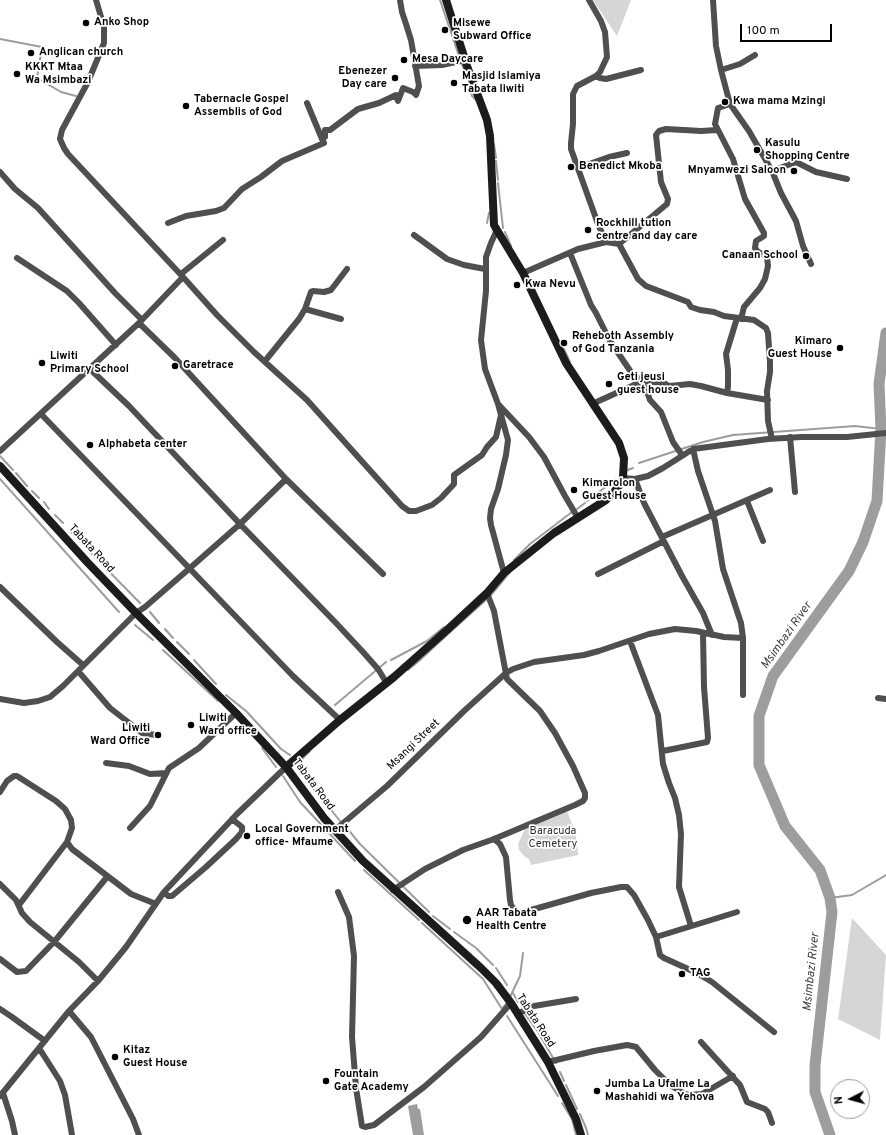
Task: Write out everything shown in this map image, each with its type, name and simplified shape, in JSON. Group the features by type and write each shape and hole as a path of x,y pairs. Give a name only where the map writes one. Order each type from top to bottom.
{"main road":[{"path":"286,767 447,630 487,593 504,573 537,546 606,500 621,483 623,478 624,458 618,443 566,363 523,273 494,225 490,136 485,113 465,60 446,0"},
{"name":"Tabata Road","path":"0,466 88,563 236,712 286,767 324,818 363,861 496,983 512,1003 517,1014 548,1062 576,1119 581,1135"}],"street":[{"path":"96,0 104,27 104,43 88,82 64,123 60,139 68,154 182,275 217,315 307,400 402,506 409,511 421,510 432,505 454,484 454,475 482,455 496,437 501,415"},
{"path":"322,139 325,137 325,130 330,130 358,109 379,103 396,95 398,101 403,88 413,92 416,95 419,86 411,40 402,12 400,0"},
{"path":"589,0 601,21 605,32 607,56 601,66 600,72 596,76 577,86 574,94 571,149 606,242"},
{"path":"713,0 716,46 720,70 730,104 749,131 772,171 781,193 796,221 803,246 811,264"},
{"path":"720,70 740,64 755,55"},
{"path":"415,66 442,65 465,60"},
{"path":"596,76 606,79 640,70"},
{"path":"168,222 186,216 216,211 224,208 242,189 282,161 324,143 307,103"},
{"path":"727,393 728,370 726,354 744,307 760,288 768,266 765,255 757,251 755,248 756,241 764,236 764,233 745,200 733,159 717,130 715,120 718,108 730,104"},
{"path":"523,273 593,245 606,242 619,244 668,203 668,198 661,182 656,135 659,130 717,130"},
{"path":"578,168 609,156 627,153"},
{"path":"772,171 796,162 816,172 848,179"},
{"path":"0,172 15,189 38,208 140,322 176,358 286,479 383,574"},
{"path":"494,225 496,232 486,257 486,291 481,340 485,368 498,404 508,440 506,455 498,489 491,509 490,518 504,573"},
{"path":"414,235 447,259 464,265 485,269"},
{"path":"0,451 140,322 182,275 223,240"},
{"path":"619,244 638,279 646,286 688,302 691,307 739,319 748,318 766,328 768,332 770,372 767,391 768,421 772,439"},
{"path":"570,253 591,304 610,341 633,375 641,381 650,400 661,412 673,442 682,455"},
{"path":"17,258 67,291 116,345"},
{"path":"264,361 299,319 305,309 311,292 327,292 331,290 347,269"},
{"path":"305,309 340,319"},
{"path":"90,369 129,406 363,652 378,669 386,682"},
{"path":"592,404 641,381 664,383 669,386 690,384 727,393 768,400"},
{"path":"498,404 529,437 544,457 578,518"},
{"path":"41,414 293,676 340,720"},
{"path":"623,478 635,479 648,476 693,449 790,437 847,437 886,432"},
{"path":"790,437 795,492"},
{"path":"693,449 698,471 713,516 723,569 736,606 744,638 743,695"},
{"path":"0,699 24,703 50,697 63,686 136,613 145,607 240,524 286,479"},
{"path":"635,479 641,497 703,612 712,635"},
{"path":"598,574 663,539 770,490"},
{"path":"747,501 763,541"},
{"path":"0,588 83,665"},
{"path":"393,890 425,869 456,854 575,805 585,798 585,793 573,766 556,733 540,711 507,679 494,611 487,593"},
{"name":"Msangi Street","path":"335,830 387,786 513,668 528,664 584,655 649,634 675,629 696,631 724,637 744,638"},
{"path":"662,751 707,742 708,733 704,687 703,633"},
{"path":"630,641 657,708 665,770 680,816 681,834 679,887 691,926"},
{"path":"78,671 110,708 142,733 156,735"},
{"path":"878,698 886,699"},
{"path":"130,828 150,806 169,768 198,748 236,712"},
{"path":"106,764 129,766 150,774 166,773"},
{"path":"15,1135 12,1121 2,1094 69,1011 98,981 126,947 164,892 232,819 286,767"},
{"path":"0,792 8,781 14,776 17,776 56,801 65,809 71,820 72,828 67,842 19,905"},
{"path":"164,892 170,896 174,894 206,868 236,839 242,832 242,827 232,819"},
{"path":"494,839 500,844 506,857 511,906 516,912 524,912 591,893 627,887 638,901 656,937 660,955 697,972 712,982 774,1032"},
{"path":"67,842 77,854 131,894 156,904"},
{"path":"0,959 17,972 26,971 54,942 108,877"},
{"path":"0,884 16,900 22,913 30,922 79,962 98,981"},
{"path":"338,892 350,917 353,944 352,1037 356,1088 362,1126 365,1127 374,1125 393,1112 419,1089 424,1087 481,1037 512,1003"},
{"path":"656,937 737,912"},
{"path":"517,1014 534,1006 576,999"},
{"path":"0,1009 45,1041"},
{"path":"69,1011 91,1037 133,1118 139,1135"},
{"path":"701,1042 740,1085 746,1102 765,1109 768,1112 772,1123"},
{"path":"548,1062 627,1045 636,1047 670,1085 685,1094 702,1094 732,1076"},
{"path":"39,1048 60,1081 65,1095 72,1135"}],"green space":[{"path":"593,0 631,0 617,36"},
{"name":"Baracuda Cemetery","path":"567,811 575,831 578,855 531,865 529,859 519,850 518,844 525,829"},
{"path":"852,918 886,955 880,1040 838,1019"}],"shaded area":[{"path":"417,1104 418,1109 420,1109 424,1135 413,1135 408,1106"}],"waterway":[{"path":"440,0 459,56"},
{"path":"0,39 42,47 37,78 61,92 76,96"},
{"path":"461,62 467,76"},
{"path":"470,89 472,96 476,100"},
{"path":"494,144 496,158"},
{"path":"496,161 498,180"},
{"path":"498,183 503,228"},
{"path":"487,223 489,213"},
{"path":"505,232 511,246"},
{"name":"Msimbazi River","path":"830,1135 815,1092 815,1065 832,912 830,898 820,870 785,826 759,765 759,716 773,676 849,571 863,542 877,501 881,429 879,384 886,333"},
{"path":"564,349 570,362"},
{"path":"639,463 703,442 733,435 855,426 881,429"},
{"path":"0,456 13,470"},
{"path":"625,471 633,468"},
{"path":"16,473 27,486"},
{"path":"0,479 119,612"},
{"path":"587,501 616,479"},
{"path":"32,491 39,498"},
{"path":"44,502 49,509"},
{"path":"577,509 585,503"},
{"path":"514,560 530,544 572,512"},
{"path":"55,515 63,523"},
{"path":"70,531 81,542"},
{"path":"88,550 140,603"},
{"path":"491,595 510,572"},
{"path":"448,634 487,599"},
{"path":"150,612 159,623"},
{"path":"135,625 153,640"},
{"path":"391,660 427,641 444,627"},
{"path":"165,629 173,638"},
{"path":"420,660 447,635"},
{"path":"177,642 189,654"},
{"path":"163,650 218,701"},
{"path":"194,660 216,684"},
{"path":"408,670 419,661"},
{"path":"335,705 386,662"},
{"path":"226,695 246,711"},
{"path":"247,712 281,749 290,755"},
{"path":"262,748 276,767"},
{"path":"310,751 298,763 302,774 319,796"},
{"path":"283,776 300,802 355,861"},
{"path":"324,801 340,821"},
{"path":"346,827 360,844 429,912"},
{"path":"364,870 419,920"},
{"path":"830,898 852,895 886,875"},
{"path":"433,916 450,929"},
{"path":"422,923 483,979 502,1009 508,1001"},
{"path":"454,932 476,948 493,965"},
{"path":"510,997 520,976 523,953"},
{"path":"496,968 507,985"},
{"path":"513,993 518,1002"},
{"path":"525,1014 538,1032 556,1063"},
{"path":"507,1016 558,1096"},
{"path":"560,1072 564,1081"},
{"path":"566,1085 577,1109"},
{"path":"562,1103 572,1119 576,1135"},
{"path":"580,1114 588,1135"}],"place":[{"name":"Anko Shop","path":"86,23"},
{"name":"Misewe Subward Office","path":"445,30"},
{"name":"Anglican church","path":"31,53"},
{"name":"Mesa Daycare","path":"404,60"},
{"name":"KKKT Mtaa Wa Msimbazi","path":"17,74"},
{"name":"Ebenezer Day care","path":"395,78"},
{"name":"Masjid Islamiya Tabata liwiti","path":"454,83"},
{"name":"Kwa mama Mzingi","path":"725,102"},
{"name":"Tabernacle Gospel Assemblis of God","path":"186,106"},
{"name":"Kasulu Shopping Centre","path":"757,150"},
{"name":"Benedict Mkoba","path":"571,167"},
{"name":"Mnyamwezi Saloon","path":"794,171"},
{"name":"Rockhill tution centre and day care","path":"588,230"},
{"name":"Canaan School","path":"806,256"},
{"name":"Kwa Nevu","path":"517,285"},
{"name":"Reheboth Assembly of God Tanzania","path":"564,343"},
{"name":"Kimaro Guest House","path":"840,348"},
{"name":"Liwiti Primary School","path":"42,363"},
{"name":"Garetrace","path":"175,366"},
{"name":"Geti jeusi guest house","path":"609,384"},
{"name":"Alphabeta center","path":"90,445"},
{"name":"Kimarolon Guest House","path":"574,490"},
{"name":"Liwiti Ward office","path":"191,725"},
{"name":"Liwiti Ward Office","path":"158,735"},
{"name":"Local Government office- Mfaume","path":"247,836"},
{"name":"AAR Tabata Health Centre","path":"467,920"},
{"name":"TAG","path":"682,974"},
{"name":"Kitaz Guest House","path":"115,1057"},
{"name":"Fountain Gate Academy","path":"326,1081"},
{"name":"Jumba La Ufalme La Mashahidi wa Yehova","path":"597,1091"}]}
